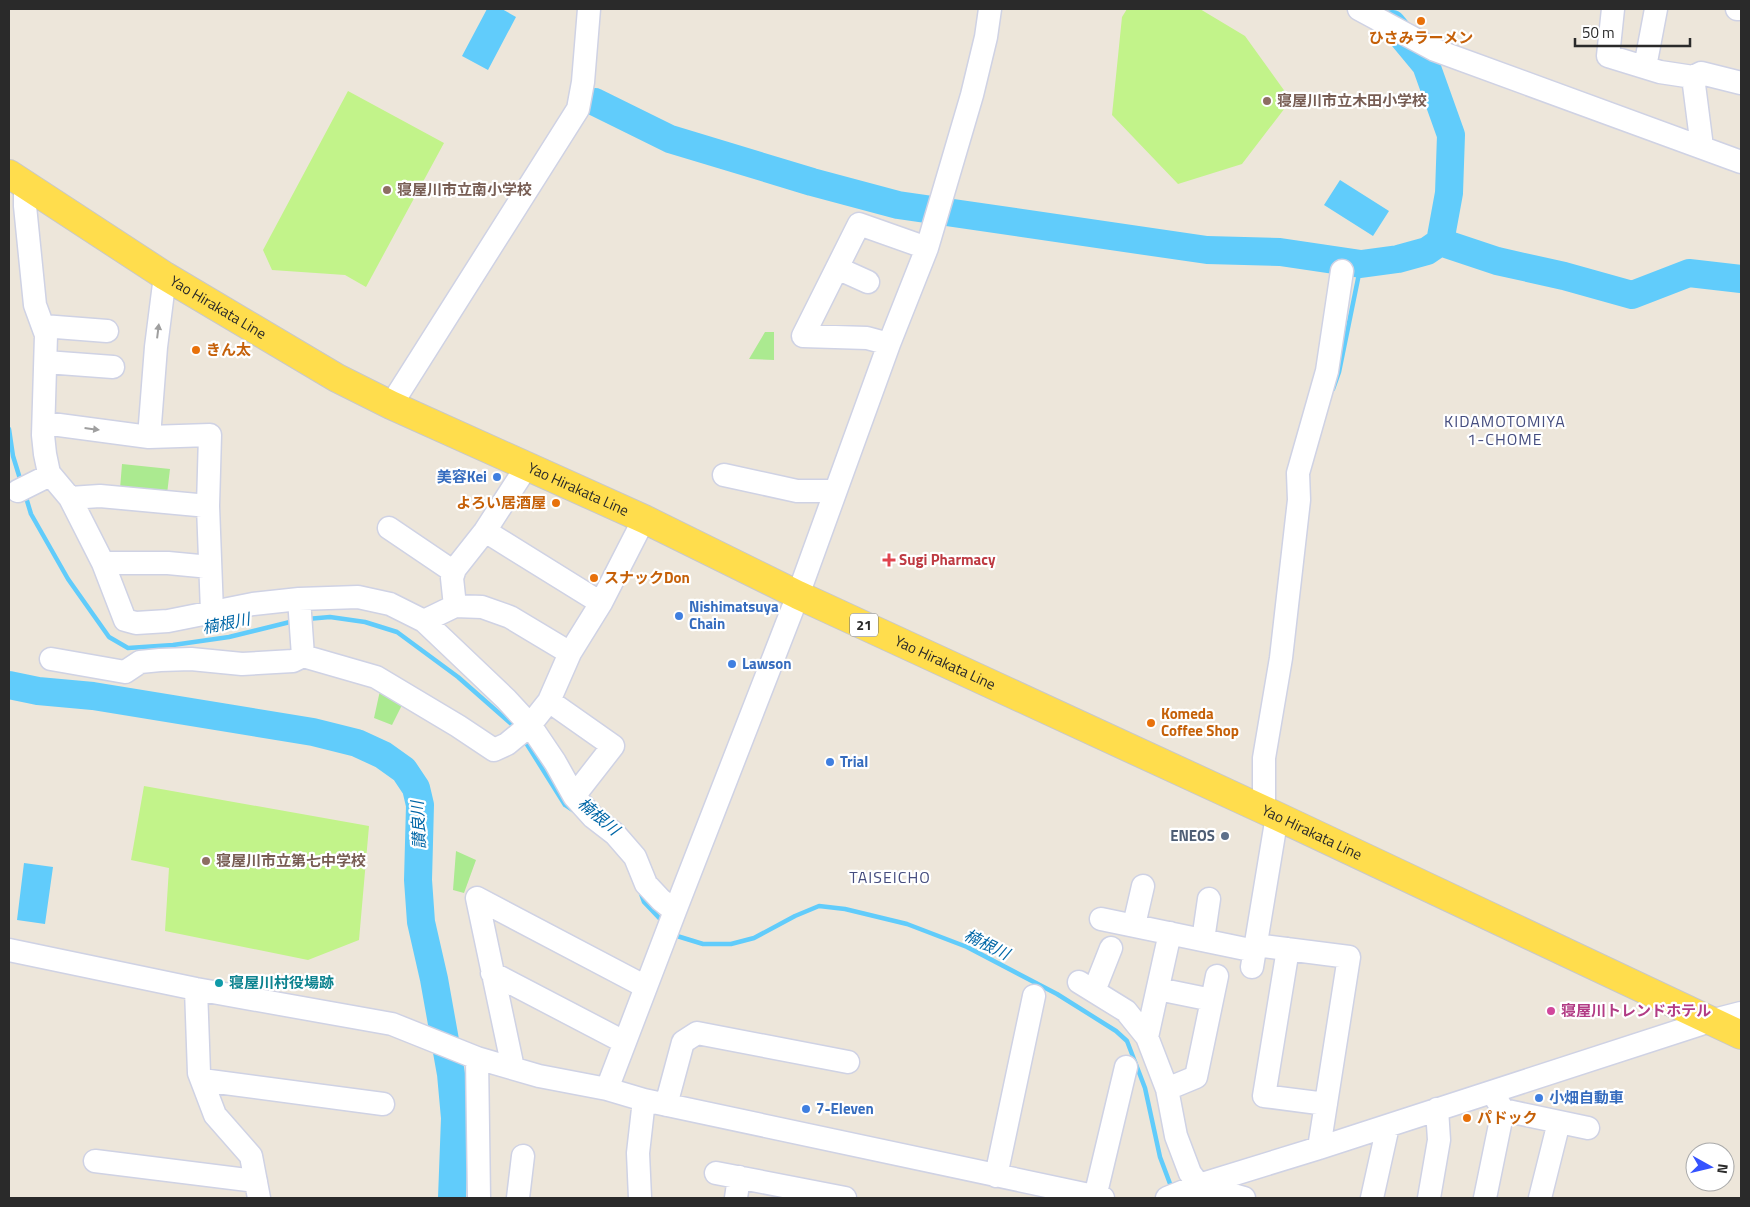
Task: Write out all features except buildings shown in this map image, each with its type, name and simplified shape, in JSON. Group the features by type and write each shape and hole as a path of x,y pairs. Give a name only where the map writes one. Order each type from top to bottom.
{"main road":[{"name":"Yao Hirakata Line","path":"17,179 165,276 338,378 391,405 644,519 798,595 1271,813 1741,1035"}],"street":[{"path":"391,405 578,109 583,82 589,9"},
{"path":"608,1089 624,1042 798,595 889,344 927,248 972,95 986,37 990,9"},
{"path":"1359,9 1435,50 1741,162"},
{"path":"1613,9 1608,56 1660,72 1692,77 1701,73 1741,83"},
{"path":"1644,67 1656,9"},
{"path":"1692,77 1702,147"},
{"path":"17,179 25,206 36,305 46,335 45,477 70,498 103,562 125,620 136,623 168,621 253,604 299,612 358,597 390,604 424,621 506,699 522,731 555,762 574,796 593,817 615,834 635,858 646,884 661,900 671,921"},
{"path":"889,344 867,338 803,336 859,224 927,248"},
{"path":"837,268 868,282"},
{"path":"1254,954 1271,813 1264,758 1283,639 1299,500 1298,473 1327,371 1342,271"},
{"path":"149,436 156,346 165,276"},
{"path":"43,326 107,331"},
{"path":"46,362 114,367"},
{"path":"44,424 149,436 210,435 208,506 212,612"},
{"path":"455,606 452,578 454,572 485,531 527,466"},
{"path":"724,476 797,491 836,491"},
{"path":"18,491 45,477"},
{"path":"70,498 100,496 208,506"},
{"path":"51,659 125,672 140,662 160,660 191,659 242,664 292,661 302,656 376,677 494,750 507,744 522,731 549,701 570,653 601,603 644,519"},
{"path":"390,528 454,572"},
{"path":"485,531 601,603"},
{"path":"103,562 168,563 210,567"},
{"path":"424,621 455,606 482,606 510,618 570,653"},
{"path":"299,612 302,656"},
{"path":"549,701 613,746 574,796"},
{"path":"1134,925 1143,886"},
{"path":"513,1068 476,898 646,986"},
{"path":"1203,940 1210,898"},
{"path":"1101,919 1203,940 1254,954 1288,949 1350,956 1319,1148"},
{"path":"1147,1037 1170,933"},
{"path":"1111,948 1086,987 1126,1011 1147,1037 1167,1089 1176,1136 1190,1173 1182,1193"},
{"path":"1288,949 1264,1096 1326,1104"},
{"path":"9,950 196,990 392,1024 477,1058 539,1076 608,1089 666,1105 996,1176 1053,1193 1099,1197 1126,1067"},
{"path":"492,973 624,1042"},
{"path":"1167,1089 1196,1077 1217,976"},
{"path":"1158,989 1212,1000"},
{"path":"95,1161 257,1189 251,1156 215,1115 199,1073 196,990"},
{"path":"996,1176 1034,996"},
{"path":"1182,1193 1437,1110 1498,1101 1710,1021 1741,1013"},
{"path":"666,1105 683,1042 697,1033 848,1062"},
{"path":"477,1058 479,1198"},
{"path":"202,1080 383,1104"},
{"path":"640,1198 638,1153 644,1100"},
{"path":"1498,1101 1559,1122 1588,1128"},
{"path":"1485,1198 1498,1101"},
{"path":"1428,1198 1439,1140 1437,1110"},
{"path":"1540,1198 1559,1122"},
{"path":"1372,1198 1388,1126"},
{"path":"518,1198 523,1156"},
{"path":"716,1173 737,1188 845,1198"},
{"path":"1182,1193 1244,1198"}],"green space":[{"path":"1127,9 1200,9 1245,36 1291,100 1242,164 1178,184 1112,115 1122,17"},
{"path":"348,91 444,143 366,287 345,275 272,270 263,250"},
{"path":"765,332 774,332 774,360 749,359"},
{"path":"122,464 170,469 167,494 120,489"},
{"path":"381,686 404,701 392,725 374,718"},
{"path":"144,786 369,826 359,940 308,960 165,931 169,868 131,860"},
{"path":"456,851 476,860 464,893 453,890"}],"water":[{"path":"487,9 502,9 516,17 488,70 462,56"},
{"path":"1340,180 1389,211 1373,236 1324,205"},
{"path":"24,863 53,867 45,924 17,920"}],"waterway":[{"path":"1392,24 1426,65 1451,135 1449,193 1440,242"},
{"path":"595,102 670,139 812,182 898,205 1207,250 1280,252 1361,264 1398,259 1427,251 1440,242 1497,261 1564,276 1632,295 1689,273 1741,279"},
{"path":"1333,389 1339,372 1361,264"},
{"name":"楠根川","path":"9,429 13,456 21,482"},
{"name":"楠根川","path":"25,494 31,514 68,579 109,637 128,648 173,645 229,637 294,621"},
{"name":"楠根川","path":"307,619 330,617 365,622 397,632 458,677 516,728"},
{"name":"讃良川","path":"9,685 38,691 93,696 313,732 357,743 383,755 404,770 416,788 420,805 418,880 421,922 434,979 451,1074 455,1118 452,1198"},
{"name":"楠根川","path":"523,738 565,805 574,811"},
{"name":"楠根川","path":"640,891 644,902 663,922"},
{"name":"楠根川","path":"674,933 677,936 703,944 731,944 754,938 795,916 819,906 845,909 907,924 967,947 1057,994 1116,1031 1127,1041 1145,1088 1160,1157 1172,1189"}],"place":[{"name":"ひさみラーメン","path":"1421,21"},
{"name":"寝屋川市立木田小学校","path":"1267,101"},
{"name":"寝屋川市立南小学校","path":"387,190"},
{"name":"きん太","path":"196,350"},
{"name":"美容Kei","path":"497,477"},
{"name":"よろい居酒屋","path":"556,503"},
{"name":"Sugi Pharmacy","path":"889,560"},
{"name":"スナックDon","path":"594,578"},
{"name":"Nishimatsuya Chain","path":"679,616"},
{"name":"Lawson","path":"732,664"},
{"name":"Komeda Coffee Shop","path":"1151,723"},
{"name":"Trial","path":"830,762"},
{"name":"ENEOS","path":"1225,836"},
{"name":"寝屋川市立第七中学校","path":"206,861"},
{"name":"寝屋川村役場跡","path":"219,983"},
{"name":"寝屋川トレンドホテル","path":"1551,1011"},
{"name":"小畑自動車","path":"1539,1098"},
{"name":"7-Eleven","path":"806,1109"},
{"name":"パドック","path":"1467,1118"}],"district":[{"name":"KIDAMOTOMIYA 1-CHOME","path":"1505,430"},
{"name":"TAISEICHO","path":"890,877"}]}
